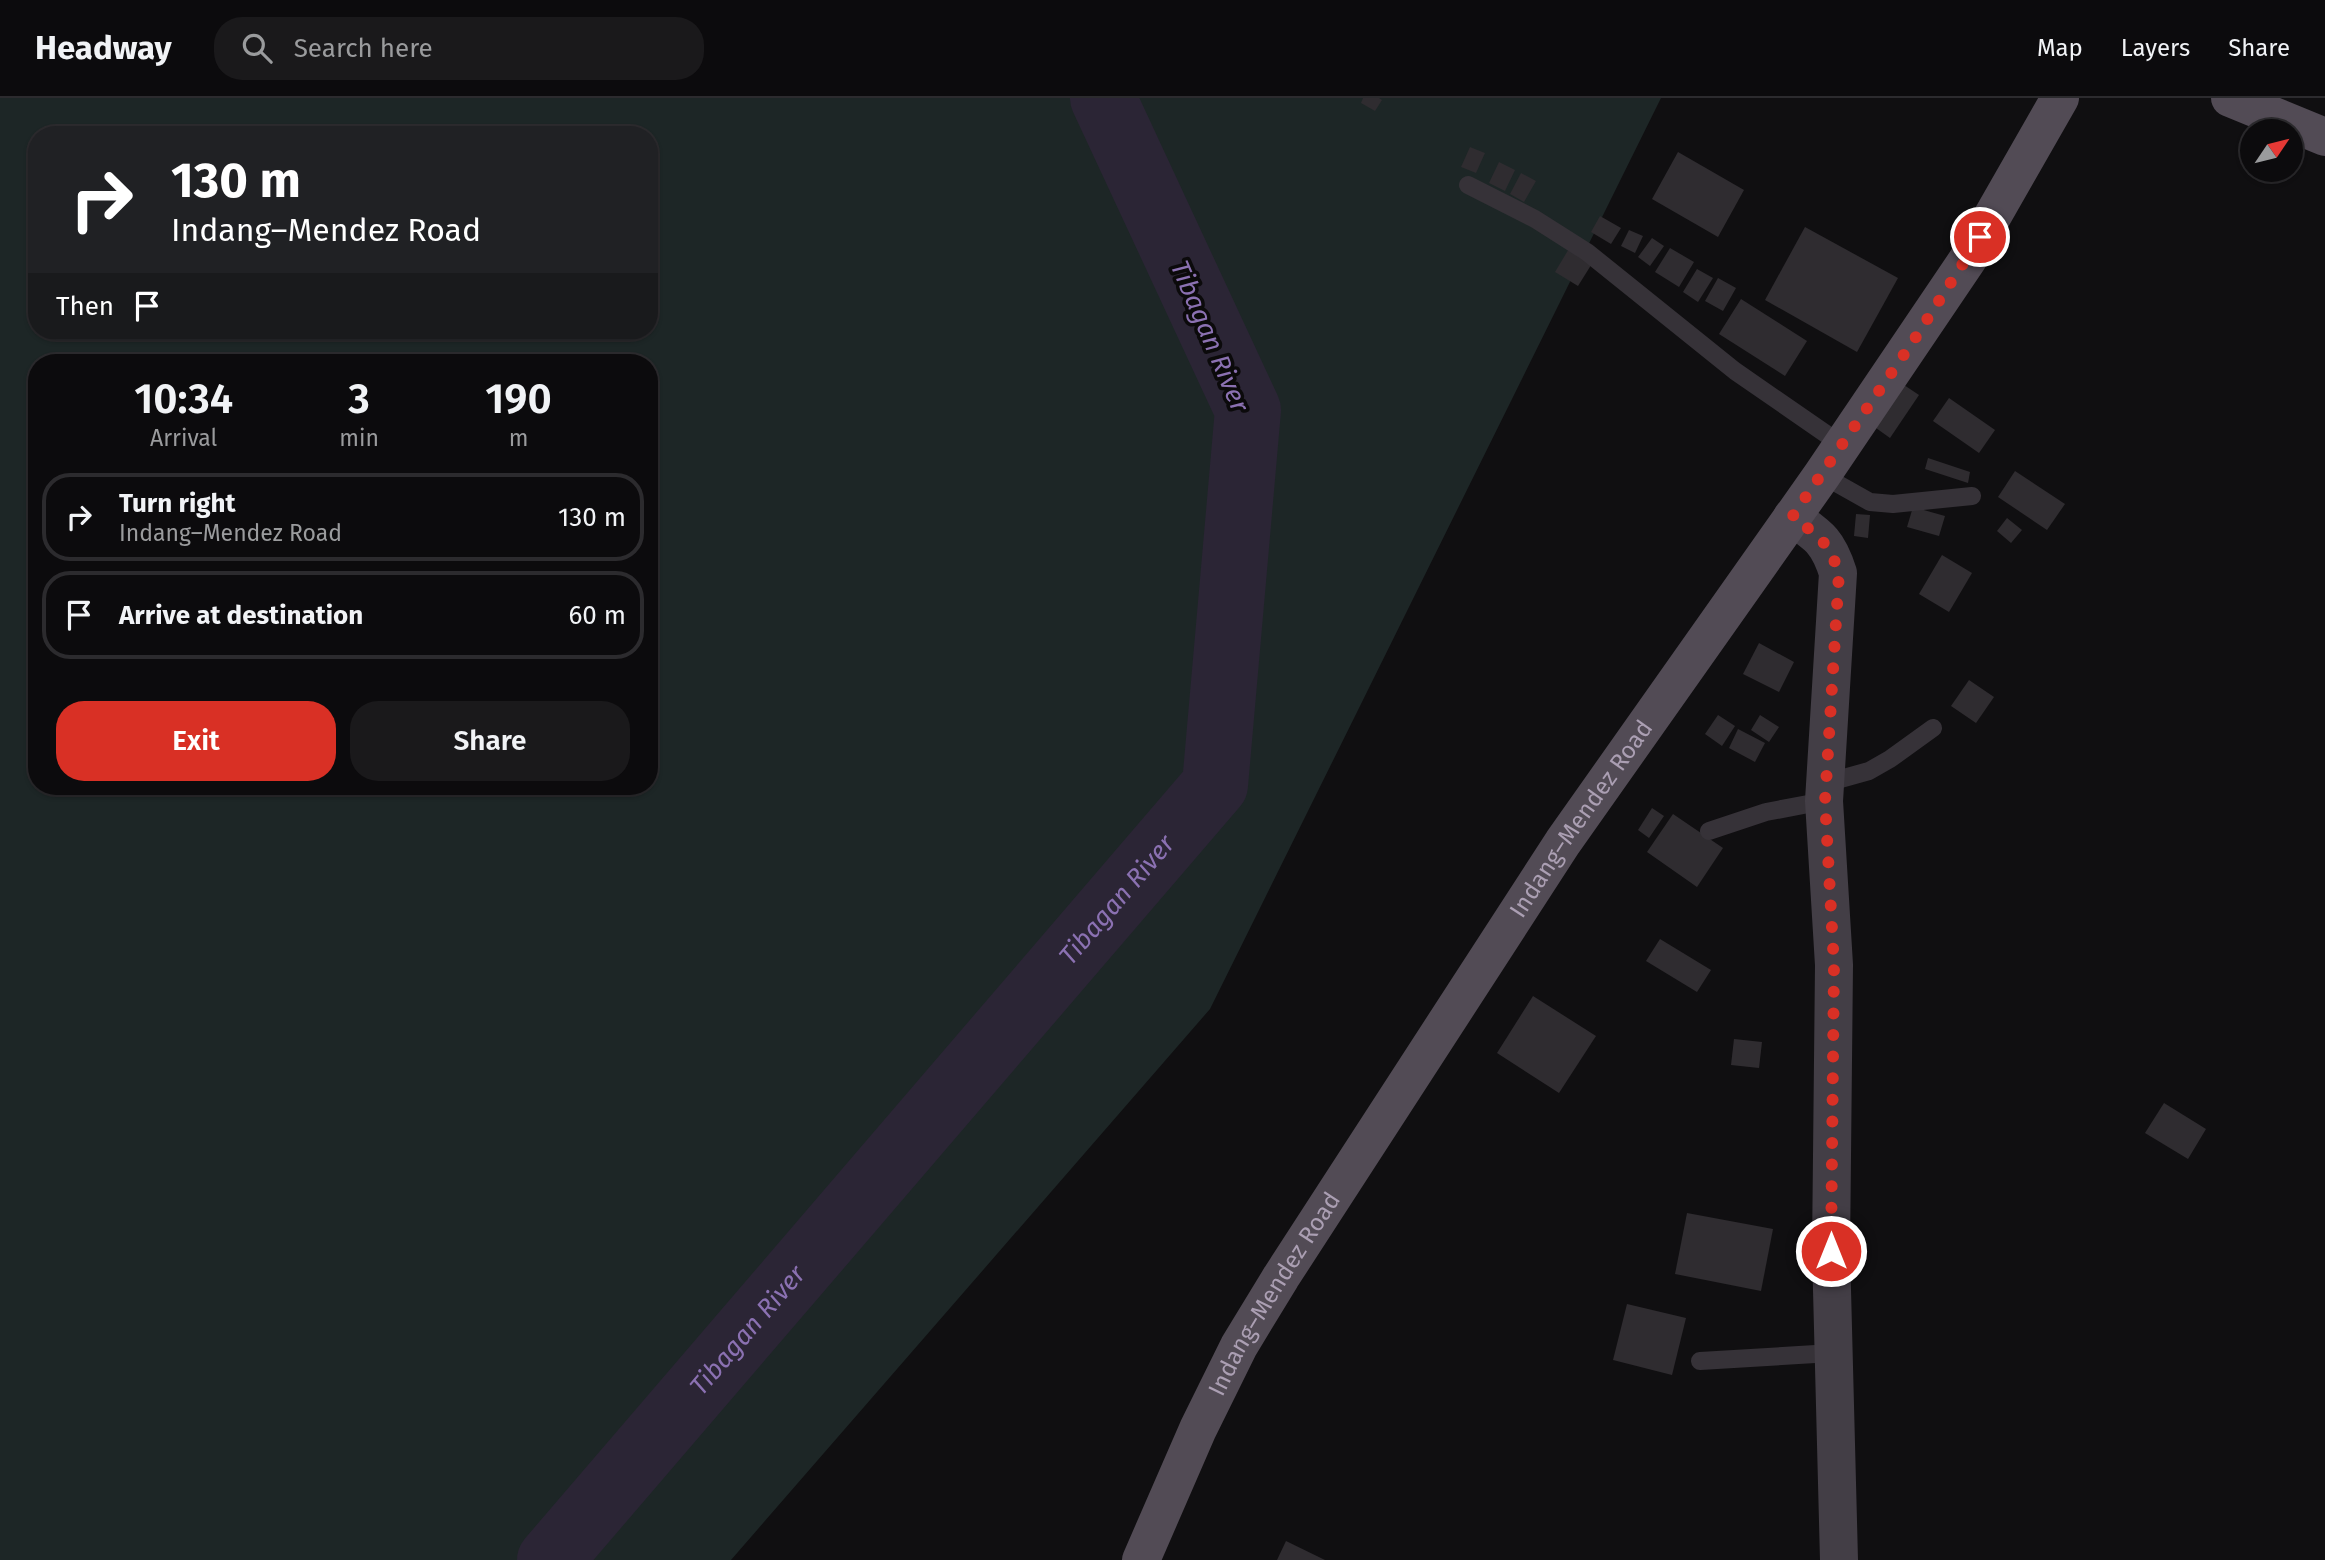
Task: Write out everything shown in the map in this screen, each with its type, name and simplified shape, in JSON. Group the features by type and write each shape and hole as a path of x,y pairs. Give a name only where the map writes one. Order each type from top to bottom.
{"main road":[{"name":"Indang–Mendez Road","path":"1147,1558 1204,1417 1239,1346 1281,1277 1563,842 1832,460 1968,259 2060,98"},
{"path":"2231,98 2325,137"}],"street":[{"path":"1792,517 1831,550 1839,573 1825,792 1834,965 1832,1353 1839,1560"}],"lane":[{"path":"1468,185 1535,219 1587,252 1735,371 1832,460 1870,502 1893,504 1972,496"},
{"path":"1709,831 1825,792 1890,760 1933,728"},
{"path":"1700,1361 1832,1353"}],"shaded area":[{"path":"0,98 1661,98 1210,1009 731,1560 0,1560"}],"building":[{"path":"1363,98 1382,100 1375,111 1361,103"},
{"path":"1470,147 1485,153 1476,173 1461,167"},
{"path":"1678,152 1744,190 1718,237 1652,199"},
{"path":"1499,162 1515,170 1505,191 1489,183"},
{"path":"1521,173 1536,181 1524,202 1510,194"},
{"path":"1600,216 1621,228 1611,244 1591,232"},
{"path":"1805,227 1898,278 1857,352 1765,300"},
{"path":"1629,230 1643,236 1635,253 1621,246"},
{"path":"1652,238 1664,246 1650,266 1638,257"},
{"path":"1570,247 1593,262 1578,286 1555,272"},
{"path":"1670,248 1694,262 1679,287 1655,272"},
{"path":"1697,269 1713,278 1698,302 1683,292"},
{"path":"1718,278 1736,288 1723,311 1705,301"},
{"path":"1741,299 1807,341 1785,376 1719,334"},
{"path":"1904,385 1919,395 1890,438 1876,428"},
{"path":"1949,398 1995,430 1979,453 1933,421"},
{"path":"1928,458 1970,472 1968,483 1925,469"},
{"path":"2015,471 2065,504 2047,530 1998,497"},
{"path":"1913,507 1945,516 1939,536 1907,527"},
{"path":"1856,514 1870,515 1868,538 1854,536"},
{"path":"2007,518 2022,530 2011,543 1997,531"},
{"path":"1942,555 1972,573 1949,612 1919,594"},
{"path":"1759,643 1794,662 1779,692 1743,674"},
{"path":"1969,680 1994,697 1976,723 1951,706"},
{"path":"1718,715 1735,726 1722,746 1705,734"},
{"path":"1760,715 1779,727 1769,742 1751,730"},
{"path":"1738,729 1765,743 1755,762 1729,748"},
{"path":"1652,808 1664,816 1649,838 1638,830"},
{"path":"1673,814 1723,848 1697,887 1647,852"},
{"path":"1660,939 1711,970 1697,992 1646,961"},
{"path":"1533,996 1596,1036 1559,1093 1497,1053"},
{"path":"1734,1039 1762,1042 1759,1068 1731,1065"},
{"path":"2164,1103 2206,1129 2188,1159 2145,1133"},
{"path":"1687,1213 1773,1229 1761,1291 1675,1274"},
{"path":"1627,1304 1686,1318 1672,1375 1613,1360"},
{"path":"1286,1541 1325,1560 1277,1560"}],"waterway":[{"name":"Tibagan River","path":"550,1560 1215,785 1248,410 1103,98"}],"route":[{"path":"1831,1251 1834,965 1825,801 1839,573 1831,550 1792,517 1912,343 1980,237"}]}
